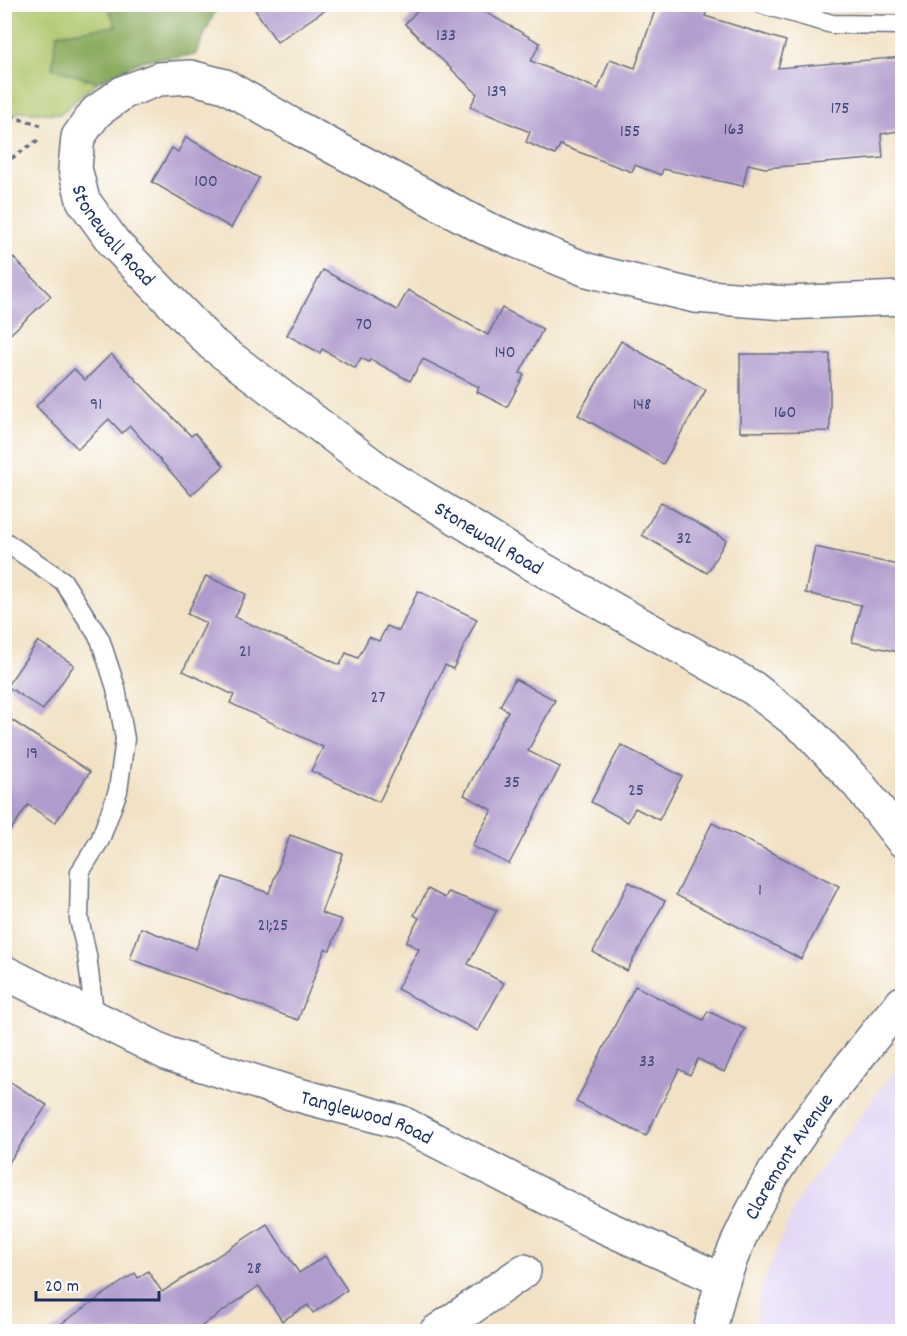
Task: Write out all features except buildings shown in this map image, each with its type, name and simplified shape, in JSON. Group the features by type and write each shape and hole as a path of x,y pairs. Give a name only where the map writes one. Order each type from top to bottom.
{"street":[{"name":"Stonewall Road","path":"903,298 786,303 695,296 587,270 485,228 296,127 225,86 190,77 159,79 124,92 96,112 78,137 75,168 83,200 114,243 212,344 380,471 524,559 753,688 807,730 860,785 903,840"},
{"name":"Tanglewood Road","path":"4,972 95,1020 168,1054 291,1093 400,1122 594,1222 722,1280"},
{"name":"Claremont Avenue","path":"710,1332 722,1280 758,1199 810,1119 903,1003"},
{"path":"436,1332 524,1271"}],"lane":[{"path":"761,4 831,24 903,25"},
{"path":"4,541 63,581 100,639 116,688 125,739 118,791 100,840 80,872 79,919 87,955 95,1020"}],"path":[{"path":"4,126 14,117"},
{"path":"4,162 46,135"}],"shaded area":[{"path":"902,1060 902,1331 755,1331 760,1291 798,1199"}],"green space":[{"path":"902,4 902,7 840,9 815,5"},
{"path":"5,5 107,5 116,26 57,34 53,68 97,82 60,114 20,111 5,122"},
{"path":"107,5 218,5 195,55 144,60 97,82 52,68 57,34 116,26"}]}
